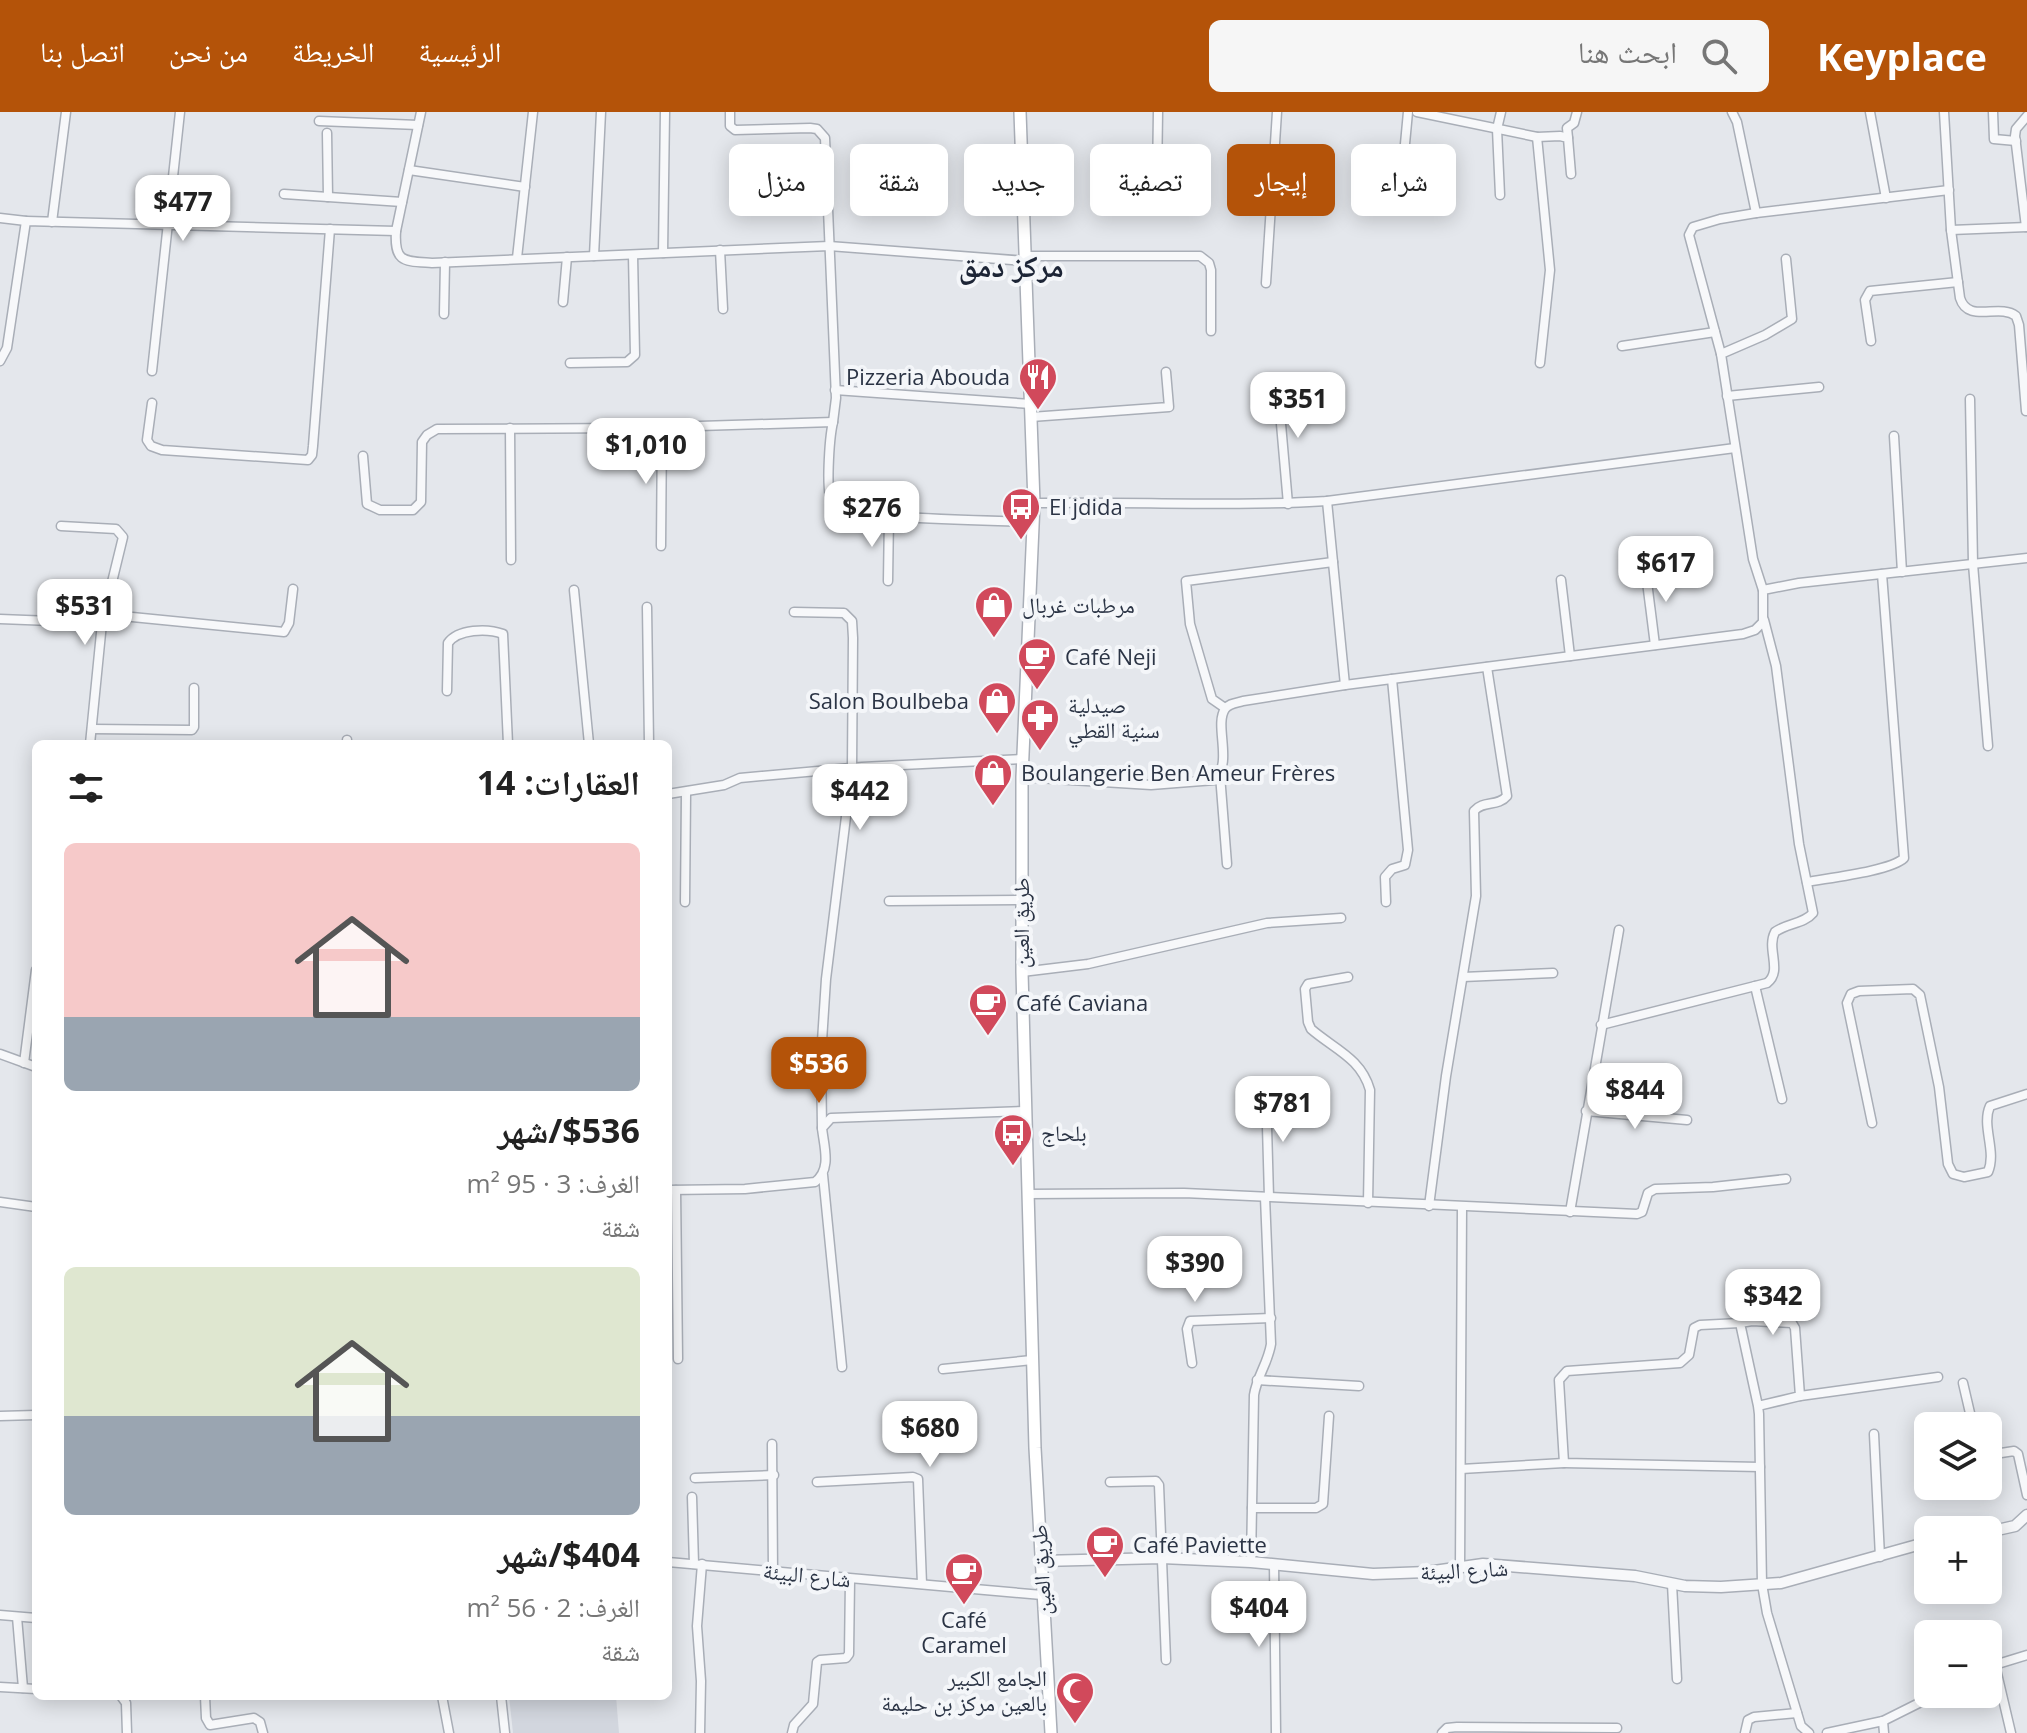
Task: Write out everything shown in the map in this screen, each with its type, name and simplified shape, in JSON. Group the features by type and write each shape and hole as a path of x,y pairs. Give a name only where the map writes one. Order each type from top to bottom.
{"main road":[{"name":"طريق العين","path":"1020,112 1034,503 1022,759 1022,972 1032,1360 1051,1733"}],"street":[{"path":"52,222 66,112"},
{"path":"152,371 180,112"},
{"path":"421,112 396,231 395,249 405,260 445,262 829,246 1025,258 1200,256 1209,263 1211,270 1211,331"},
{"path":"517,258 533,112"},
{"path":"594,256 601,112"},
{"path":"663,253 665,112"},
{"path":"730,112 730,126 735,130 810,128 822,132 825,138 835,390 830,438 833,507 889,516 1033,522"},
{"path":"1158,112 1158,144"},
{"path":"1266,283 1277,112"},
{"path":"1405,144 1408,112"},
{"path":"1417,112 1537,137 1568,138"},
{"path":"1500,195 1497,129 1501,112"},
{"path":"1571,174 1567,128 1574,123 1577,112"},
{"path":"1732,112 1737,122 1756,213"},
{"path":"1870,112 1886,198"},
{"path":"1944,112 1951,230 1960,298 1966,309 2008,311 2016,316 2026,411"},
{"path":"1993,112 1994,139 2016,141"},
{"path":"1951,230 2027,227 2016,141 2016,129 2027,116"},
{"path":"319,121 418,125"},
{"path":"327,133 328,197"},
{"path":"1537,137 1550,270 1540,363"},
{"path":"409,170 525,187"},
{"path":"1601,1025 1767,983 1774,977 1771,950 1775,932 1812,916 1813,908 1799,844 1776,666 1764,620 1763,590 1753,559 1721,354 1690,231 1701,223 1756,213 1949,190"},
{"path":"284,194 402,202"},
{"path":"0,218 396,231"},
{"path":"0,361 7,348 26,221"},
{"path":"152,403 147,440 151,446 162,450 308,460 313,446 330,229"},
{"path":"720,250 723,309"},
{"path":"570,363 627,362 635,355 633,255"},
{"path":"563,302 567,257"},
{"path":"1721,354 1765,335 1792,319 1786,259"},
{"path":"444,314 445,262"},
{"path":"1871,341 1865,300 1870,291 1958,282"},
{"path":"1622,346 1715,332"},
{"path":"835,390 1031,410 1169,407 1166,372"},
{"path":"1277,378 1288,504"},
{"path":"1727,396 1819,387"},
{"path":"1970,399 1973,564 1988,746"},
{"path":"363,456 367,504 380,510 413,510 421,502 422,442 437,429 833,422"},
{"path":"661,546 662,427"},
{"path":"510,428 511,560"},
{"path":"1894,436 1902,572"},
{"path":"1034,503 1288,504 1327,501 1735,448"},
{"path":"1327,501 1345,685"},
{"path":"888,581 889,516"},
{"path":"61,526 116,529 123,537 103,619 91,740"},
{"path":"1763,590 1799,583 2027,558"},
{"path":"1225,708 1212,699 1190,624 1186,581 1333,562"},
{"path":"1645,566 1655,645"},
{"path":"1807,882 1899,863 1904,858 1882,574"},
{"path":"1561,580 1570,656"},
{"path":"0,619 103,619 284,632 289,623 293,589"},
{"path":"574,590 589,740"},
{"path":"647,607 649,740"},
{"path":"794,612 844,613 852,621 852,768 826,979 821,1057 826,1167 823,1175 842,1367"},
{"path":"1225,708 1243,701 1345,685 1743,634 1755,630 1764,620"},
{"path":"447,691 448,643 452,637 470,632 496,631 503,634 508,740"},
{"path":"1429,1206 1446,1076 1476,896 1474,811 1478,806 1499,802 1507,796 1487,667"},
{"path":"1386,902 1385,877 1392,869 1405,865 1408,850 1392,679"},
{"path":"92,729 192,730 194,688"},
{"path":"1022,777 1151,785 1215,780 1223,767 1225,708"},
{"path":"672,794 724,785 740,778 852,768 1022,759"},
{"path":"1220,775 1227,864"},
{"path":"685,902 686,793"},
{"path":"889,901 1022,900"},
{"path":"1022,972 1088,964 1267,923 1341,918"},
{"path":"1570,1212 1619,930"},
{"path":"1463,977 1553,973"},
{"path":"1348,977 1308,984 1305,989 1306,1010 1311,1029 1335,1044 1359,1066 1367,1080 1370,1090 1368,1203"},
{"path":"1755,986 1782,1099"},
{"path":"1872,1123 1847,1003 1851,994 1859,991 1913,989 1920,995 1939,1087 1948,1164 1953,1174 1964,1177 1988,1172 1991,1157 1987,1113 1990,1106 2027,1094"},
{"path":"24,1063 32,1001"},
{"path":"0,1054 32,1066"},
{"path":"1251,1562 1254,1395 1257,1380 1269,1361 1271,1318 1266,1091"},
{"path":"822,1128 831,1118 1026,1111"},
{"path":"1586,1111 1687,1120"},
{"path":"678,1359 672,1190 745,1189 815,1182 823,1175"},
{"path":"1028,1194 1184,1193 1637,1214 1642,1212 1648,1193 1655,1189 1713,1187 1786,1179"},
{"path":"0,1202 32,1206"},
{"path":"1460,1568 1462,1207"},
{"path":"1192,1363 1187,1329 1190,1321 1271,1318"},
{"path":"1564,1463 1561,1375 1567,1371 1680,1363 1689,1355 1694,1328 1700,1325 1752,1321 1792,1323 1795,1328 1800,1396"},
{"path":"1740,1323 1758,1406 1762,1584 1767,1613 1801,1726 1809,1733"},
{"path":"943,1369 1032,1360"},
{"path":"1758,1406 1800,1396 1938,1377"},
{"path":"1257,1380 1359,1386"},
{"path":"1963,1383 1970,1412"},
{"path":"0,1416 32,1415"},
{"path":"1252,1508 1316,1508 1323,1504 1329,1416"},
{"path":"1874,1434 1880,1557"},
{"path":"772,1444 773,1572"},
{"path":"2002,1453 2014,1451 2018,1454 2027,1495"},
{"path":"1461,1469 1564,1463 1760,1467"},
{"path":"695,1478 774,1475"},
{"path":"817,1482 918,1479 922,1584"},
{"path":"1110,1482 1143,1480 1156,1481 1159,1485 1166,1660"},
{"path":"692,1497 698,1564 700,1733"},
{"path":"2002,1529 2015,1526 2027,1515"},
{"name":"شارع البيئة","path":"1041,1561 1162,1558 1251,1562 1373,1574 1427,1572 1483,1564 1635,1576 1672,1584 1721,1587 1792,1581 1914,1546"},
{"name":"شارع البيئة","path":"672,1562 1042,1595"},
{"path":"1274,1564 1276,1733"},
{"path":"792,1733 794,1725 813,1704 817,1662 848,1656 850,1580"},
{"path":"1672,1584 1677,1679"},
{"path":"0,1615 32,1618"},
{"path":"17,1617 23,1688"},
{"path":"2002,1663 2027,1655"},
{"path":"0,1687 32,1689"},
{"path":"124,1700 127,1733"},
{"path":"205,1700 210,1725 256,1718 263,1733"},
{"path":"443,1700 449,1733"},
{"path":"501,1700 505,1733"},
{"path":"2002,1701 2011,1733"},
{"path":"1827,1733 1883,1721 1914,1706"},
{"path":"1745,1733 1748,1720 1754,1717 1797,1713"},
{"path":"1883,1721 1884,1733"},
{"path":"1442,1733 1447,1728 1457,1727 1617,1728"}],"shaded area":[{"path":"509,1700 616,1700 619,1733 513,1733"}],"place":[{"name":"Pizzeria Abouda","path":"1038,411"},
{"name":"El jdida","path":"1021,541"},
{"name":"مرطبات غربال","path":"994,639"},
{"name":"Café Neji","path":"1037,691"},
{"name":"Salon Boulbeba","path":"997,735"},
{"name":"صيدلية سنية القطي","path":"1040,752"},
{"name":"Boulangerie Ben Ameur Frères","path":"993,807"},
{"name":"Café Caviana","path":"988,1037"},
{"name":"بلحاج","path":"1013,1167"},
{"name":"Café Paviette","path":"1105,1579"},
{"name":"Café Caramel","path":"964,1606"},
{"name":"الجامع الكبير بالعين مركز بن حليمة","path":"1075,1725"}],"district":[{"name":"مركز دمق","path":"1011,267"}]}
